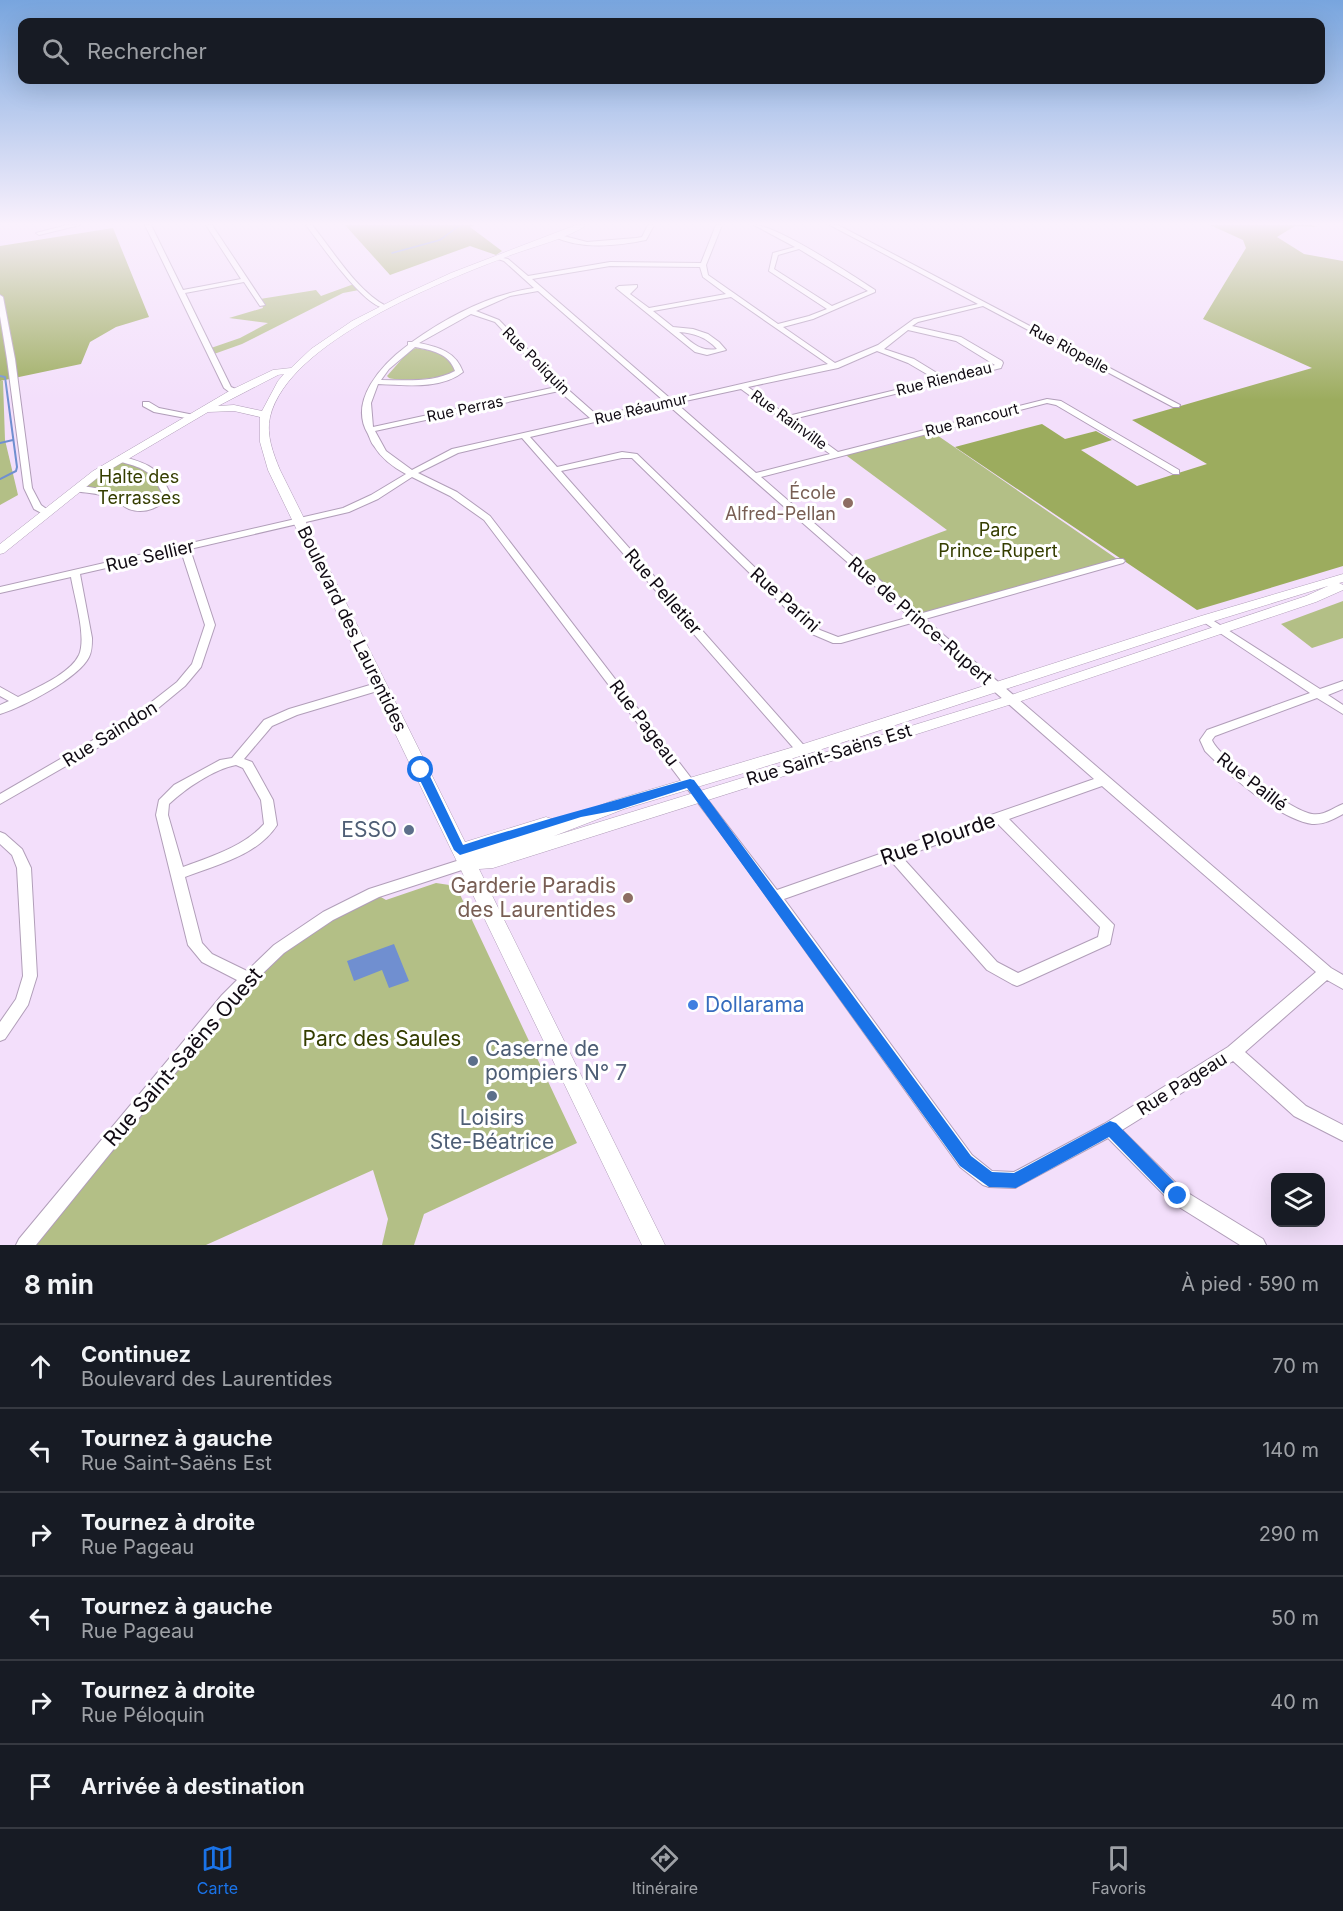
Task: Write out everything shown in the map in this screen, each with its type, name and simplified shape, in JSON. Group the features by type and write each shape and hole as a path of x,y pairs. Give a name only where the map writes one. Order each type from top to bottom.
{"street":[{"path":"177,283 228,388 241,394 252,411"},
{"path":"181,292 228,283"},
{"path":"246,283 262,305"},
{"path":"357,283 376,304 384,307"},
{"name":"Boulevard des Laurentides","path":"435,283 384,307 303,359 290,371 272,396 265,414 264,438 269,458 299,522 654,1245"},
{"name":"Rue de Prince-Rupert","path":"533,283 1102,781 1326,972 1343,983"},
{"path":"714,283 835,366"},
{"path":"791,283 832,309"},
{"path":"777,326 806,320 872,293 870,288 862,283"},
{"name":"Rue Riopelle","path":"944,283 1176,405"},
{"path":"369,430 365,407 376,382 411,344 500,296 539,288"},
{"path":"627,294 672,329 703,352 715,353 722,350 705,334 695,330 672,329"},
{"path":"648,310 730,295"},
{"path":"0,297 11,359 28,488 37,507 47,513"},
{"name":"Rue Réaumur","path":"299,522 357,506 455,451 835,366 878,349 905,327 927,317 984,304"},
{"name":"Rue Poliquin","path":"470,311 497,321 561,388 596,419"},
{"name":"Rue Riendeau","path":"788,418 991,369 999,363 958,339 905,327"},
{"path":"376,382 429,380 452,376 459,372 449,355 441,350 411,344"},
{"path":"878,349 911,361 943,380"},
{"path":"0,550 78,489 121,459 282,362 303,359"},
{"path":"235,392 276,372 290,371"},
{"name":"Rue Rainville","path":"742,386 835,454"},
{"name":"Rue Perras","path":"369,430 561,388"},
{"name":"Rue Rancourt","path":"754,476 1047,401 1058,403 1176,472"},
{"path":"146,404 157,410 191,417"},
{"path":"202,411 232,408 265,414"},
{"name":"Rue Pageau","path":"369,430 378,447 392,461 470,504 487,518 695,789 966,1161 989,1179 1016,1180 1110,1128 1234,1052 1326,972"},
{"name":"Rue Pelletier","path":"524,435 802,750"},
{"name":"Rue Parini","path":"555,470 622,455 634,456 816,632 837,641 1120,561"},
{"path":"78,489 110,494 119,497 130,506 139,508 158,504 164,499 166,493 158,474 121,459"},
{"name":"Rue Sellier","path":"0,590 299,522"},
{"name":"Rue Saindon","path":"0,800 135,722 181,684 197,665 210,625 185,548"},
{"path":"0,710 61,678 79,664 87,649 75,573"},
{"name":"Rue Saint-Saëns Est","path":"463,857 487,863 802,750 994,686 1343,578"},
{"name":"Rue Saint-Saëns Est","path":"463,857 526,840 618,805 695,789 1010,700 1311,599 1343,585"},
{"path":"1206,619 1343,710"},
{"name":"Rue Paillé","path":"1343,685 1211,734 1206,740 1209,748 1218,757 1286,810 1299,817 1322,818 1343,809"},
{"path":"236,761 268,723 292,712 380,687"},
{"path":"0,691 16,701"},
{"path":"178,874 246,846 263,835 271,825 267,800 248,765 236,761 224,763 178,788 164,803 162,815 195,945 207,958 247,978"},
{"name":"Rue Plourde","path":"774,897 1102,781"},
{"path":"893,855 992,966 1017,980 1105,940 1107,925 999,817"},
{"path":"0,837 17,852 24,868 30,976 23,1001 0,1034"},
{"name":"Rue Saint-Saëns Ouest","path":"25,1245 227,999 247,978 293,938 328,916 374,893 463,857"},
{"path":"1234,1052 1300,1111 1343,1133"},
{"path":"1110,1128 1178,1196 1254,1244"}],"green space":[{"path":"0,283 135,283 149,317 116,327 90,342 81,364 0,381"},
{"path":"1225,283 1343,283 1343,566 1197,610 955,447 1042,424 1065,439 1096,431 1112,440 1081,450 1137,486 1207,464 1132,420 1312,368 1203,319"},
{"path":"354,284 359,290 343,293 242,344 214,354 211,348 240,338 268,323 229,318 263,308 260,299 316,290 321,296"},
{"path":"416,348 442,353 456,370 444,376 424,379 389,378 387,376 408,352"},
{"path":"0,381 3,381 5,440 18,495 0,505"},
{"name":"Parc Prince-Rupert","path":"931,431 1120,561 917,618 855,564 947,530 843,453"},
{"name":"Halte des Terrasses","path":"121,459 151,469 166,493 158,504 139,508 119,497 78,489"},
{"path":"1343,601 1343,638 1312,648 1281,624"},
{"name":"Parc des Saules","path":"436,883 456,886 577,1143 424,1214 414,1245 382,1245 388,1219 373,1170 206,1245 25,1245 227,999 279,949 374,893 386,900"}],"water":[{"path":"394,944 409,981 389,988 382,970 354,981 347,961"}],"waterway":[{"path":"0,376 5,377 17,467 16,471 0,479"},
{"path":"0,443 13,440"}],"place":[{"name":"École Alfred-Pellan","path":"848,503"},
{"name":"ESSO","path":"409,830"},
{"name":"Garderie Paradis des Laurentides","path":"628,898"},
{"name":"Dollarama","path":"693,1005"},
{"name":"Caserne de pompiers N° 7","path":"473,1061"},
{"name":"Loisirs Ste-Béatrice","path":"492,1096"}],"route":[{"path":"421,770 460,850 690,783 966,1161 989,1179 1016,1180 1110,1128 1178,1196"}]}
